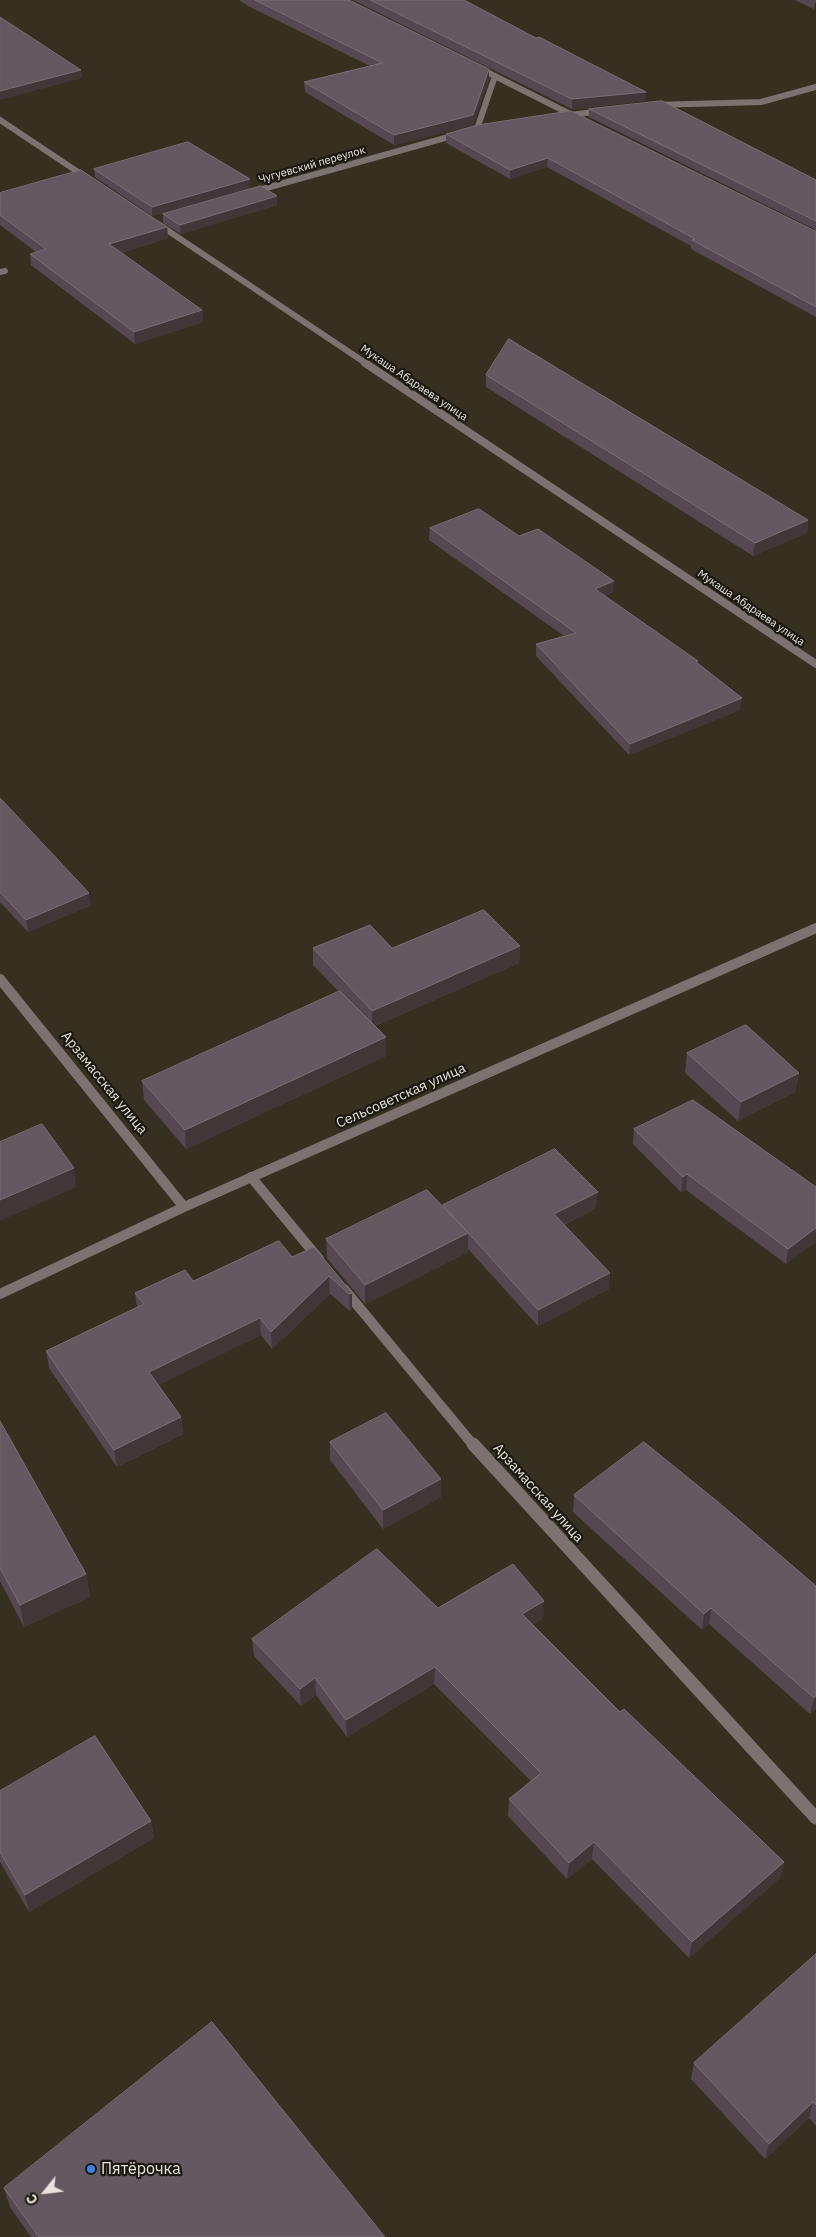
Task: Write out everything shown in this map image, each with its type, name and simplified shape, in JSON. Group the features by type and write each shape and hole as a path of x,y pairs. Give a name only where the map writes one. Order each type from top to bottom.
{"street":[{"path":"470,64 588,123"},
{"path":"477,129 495,76"},
{"path":"650,106 760,102 816,87"},
{"path":"561,116 610,110"},
{"path":"0,120 96,184"},
{"name":"Чугуевский переулок","path":"248,194 477,129 487,128"},
{"name":"Мукаша Абдраева улица","path":"162,218 152,220 816,664"},
{"name":"Сельсоветская улица","path":"0,1294 184,1207 816,928"},
{"name":"Арзамасская улица","path":"0,979 184,1207"},
{"name":"Арзамасская улица","path":"251,1177 493,1468 816,1818"}],"building":[{"path":"255,0 349,0 489,69 473,115 394,135 304,82 382,63"},
{"path":"371,0 464,0 646,92 572,99"},
{"path":"0,17 81,70 0,91"},
{"path":"662,101 816,180 816,221 589,109"},
{"path":"571,111 816,231 816,307 692,240 695,239 548,158 510,170 446,134 478,125"},
{"path":"188,142 250,179 152,207 94,169"},
{"path":"81,170 167,227 109,244 202,310 134,332 30,254 46,249 0,215 0,193"},
{"path":"261,186 277,196 180,225 163,214"},
{"path":"509,339 808,520 755,543 486,375"},
{"path":"479,509 519,536 538,529 614,581 595,589 698,661 696,662 742,698 630,744 536,644 576,633 430,528"},
{"path":"0,798 89,893 26,920 0,892"},
{"path":"484,910 520,946 372,1011 313,948 370,925 392,948"},
{"path":"340,991 386,1037 185,1130 142,1081"},
{"path":"746,1025 799,1073 741,1102 687,1053"},
{"path":"693,1100 816,1187 816,1228 788,1249 687,1174 683,1177 634,1129"},
{"path":"42,1124 74,1168 0,1200 0,1142"},
{"path":"555,1149 598,1192 554,1214 610,1273 538,1310 443,1205"},
{"path":"427,1190 468,1233 365,1285 326,1239"},
{"path":"279,1241 292,1257 314,1247 352,1293 349,1294 329,1276 271,1332 260,1318 149,1372 181,1417 114,1450 46,1351 144,1304 135,1293 185,1270 193,1281"},
{"path":"386,1413 441,1479 383,1510 330,1442"},
{"path":"0,1421 86,1574 20,1605 0,1568"},
{"path":"644,1442 816,1586 816,1696 814,1698 711,1608 704,1614 574,1495"},
{"path":"377,1549 438,1608 513,1564 544,1601 522,1614 620,1712 624,1709 784,1862 692,1942 594,1842 569,1863 509,1799 541,1773 435,1667 346,1720 315,1678 300,1689 252,1639"},
{"path":"95,1736 151,1821 25,1895 0,1852 0,1791"},
{"path":"816,1954 816,2105 813,2102 769,2144 694,2063"},
{"path":"212,2022 385,2237 39,2237 4,2188"}],"place":[{"name":"Пятёрочка","path":"91,2169"}]}
